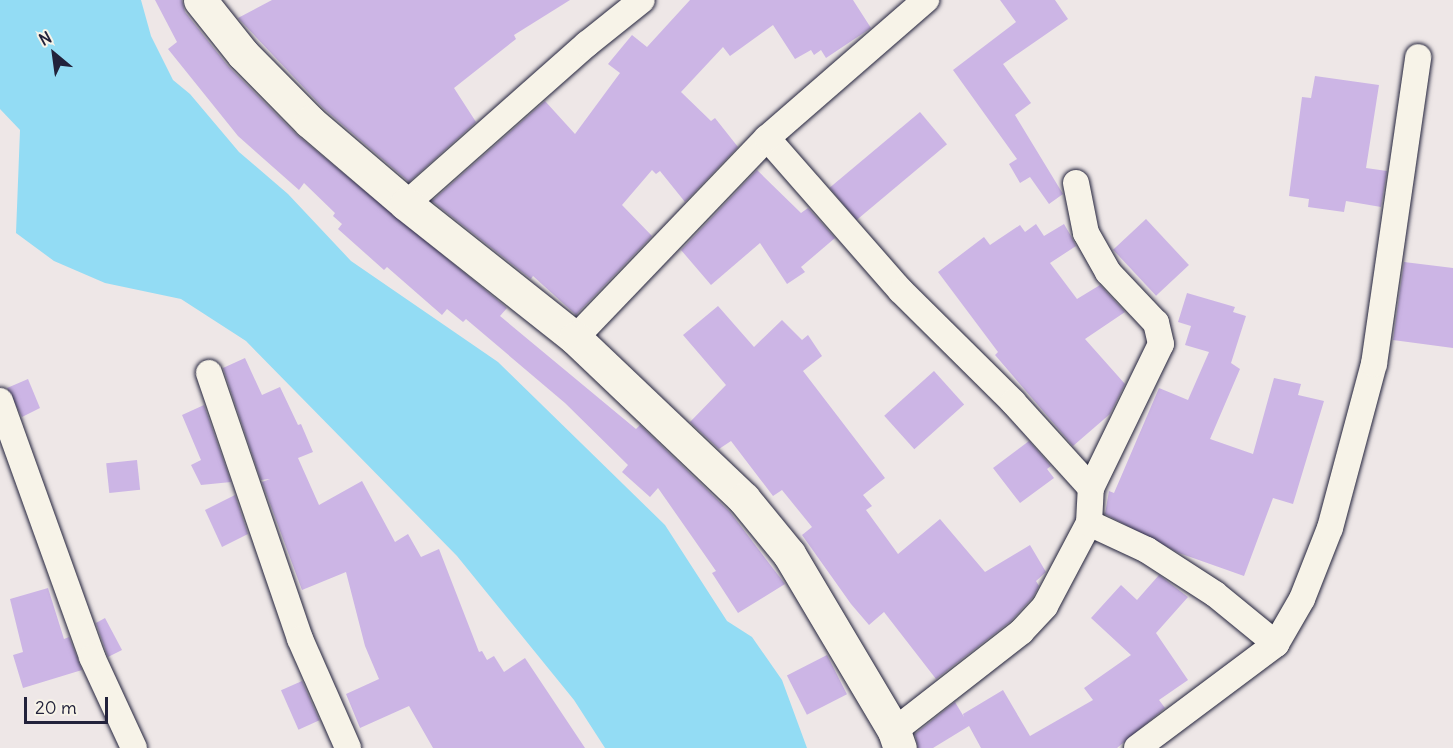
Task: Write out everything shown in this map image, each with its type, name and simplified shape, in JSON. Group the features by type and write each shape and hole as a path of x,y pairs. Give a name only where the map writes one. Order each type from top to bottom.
{"main road":[{"path":"209,3 280,93 406,204 575,338 744,499 789,554 897,740"}],"street":[{"path":"406,204 587,44 642,0"},
{"path":"575,338 767,138 926,0"},
{"path":"1137,748 1276,644 1302,599 1330,528 1374,364 1418,57"},
{"path":"767,138 901,291 1013,402 1090,488"},
{"path":"897,740 1021,632 1045,606 1089,523 1090,488 1161,344 1156,323 1108,272 1086,233 1076,183"},
{"path":"209,373 226,414 300,639 348,748"},
{"path":"0,401 92,657 134,748"},
{"path":"1089,523 1147,550 1215,594 1276,644"}],"water":[{"path":"0,0 141,0 151,36 173,80 190,94 239,152 288,194 351,261 498,362 665,525 727,621 752,637 782,680 807,748 605,748 574,700 457,556 246,341 181,299 105,283 54,261 16,233 20,130 0,109"}],"building":[{"path":"155,0 182,0 185,12 228,66 297,135 507,308 500,316 636,429 640,425 730,512 785,584 738,613 712,573 716,571 658,488 650,497 622,472 628,465 565,403 466,319 463,322 447,309 442,315 387,267 384,270 338,229 342,224 333,216 335,213 304,183 299,190 238,136 168,49 177,42"},
{"path":"272,0 570,0 514,35 516,39 454,88 476,122 409,182 323,108 238,18"},
{"path":"690,0 853,0 871,28 826,58 821,50 814,55 811,50 795,59 773,25 730,56 723,47 681,92 711,121 715,118 738,147 685,202 660,171 656,174 652,170 622,205 652,236 576,315 533,276 531,279 432,201 545,101 575,134 620,73 608,64 632,35 647,47"},
{"path":"1000,0 1055,0 1068,19 1003,64 1031,103 1015,115 1063,194 1049,204 1030,177 1020,183 1009,164 1017,159 953,70 1016,22"},
{"path":"1315,76 1379,85 1366,168 1387,171 1381,207 1346,201 1344,212 1308,207 1309,199 1289,196 1302,97 1311,98"},
{"path":"920,112 947,144 857,220 830,188"},
{"path":"757,170 801,213 808,208 835,238 801,267 805,272 787,284 760,243 711,285 681,250"},
{"path":"1146,219 1189,265 1156,296 1113,250"},
{"path":"1036,224 1044,236 1064,224 1071,236 1076,246 1050,263 1077,299 1100,285 1125,312 1085,339 1125,384 1110,414 1073,446 995,355 998,352 938,272 984,237 990,245 1020,225 1025,232"},
{"path":"1404,262 1453,268 1453,348 1393,340"},
{"path":"1187,293 1235,307 1233,312 1246,316 1231,363 1240,369 1210,439 1253,454 1274,378 1301,384 1298,395 1324,401 1293,504 1273,498 1244,576 1179,553 1105,514 1109,491 1114,493 1159,388 1188,400 1209,352 1185,345 1191,326 1178,322"},
{"path":"718,306 754,347 782,320 802,340 808,335 822,356 803,371 885,478 863,495 872,506 866,510 898,554 940,519 985,572 1030,545 1046,572 1036,581 1039,586 1033,597 1011,621 936,679 884,612 869,625 851,604 802,535 812,527 782,490 773,496 731,441 719,449 690,422 726,385 683,335"},
{"path":"245,358 262,395 280,387 298,425 301,424 313,452 298,458 319,505 362,481 395,542 408,534 421,557 439,549 479,652 482,651 487,660 494,656 504,672 525,658 585,748 433,748 409,706 360,728 346,694 379,679 365,646 346,572 302,590 262,482 270,479 261,480 223,368"},
{"path":"934,371 964,404 914,449 884,416"},
{"path":"28,379 40,408 22,417 7,388"},
{"path":"204,405 231,482 201,485 191,465 201,460 182,415"},
{"path":"1029,441 1051,466 1047,469 1054,478 1020,503 993,468"},
{"path":"137,460 140,490 109,493 106,463"},
{"path":"235,495 248,534 222,547 205,510"},
{"path":"1159,575 1188,597 1156,633 1188,680 1159,700 1165,708 1117,748 981,748 969,726 933,748 918,748 915,734 955,702 964,717 963,714 1003,690 1030,736 1093,700 1084,688 1131,655 1091,618 1121,585 1137,600"},
{"path":"48,588 64,639 69,637 82,670 23,688 13,655 23,652 10,599"},
{"path":"105,618 122,650 108,657 96,623"},
{"path":"827,655 847,694 807,715 787,675"},
{"path":"302,681 319,720 298,730 281,690"}]}
